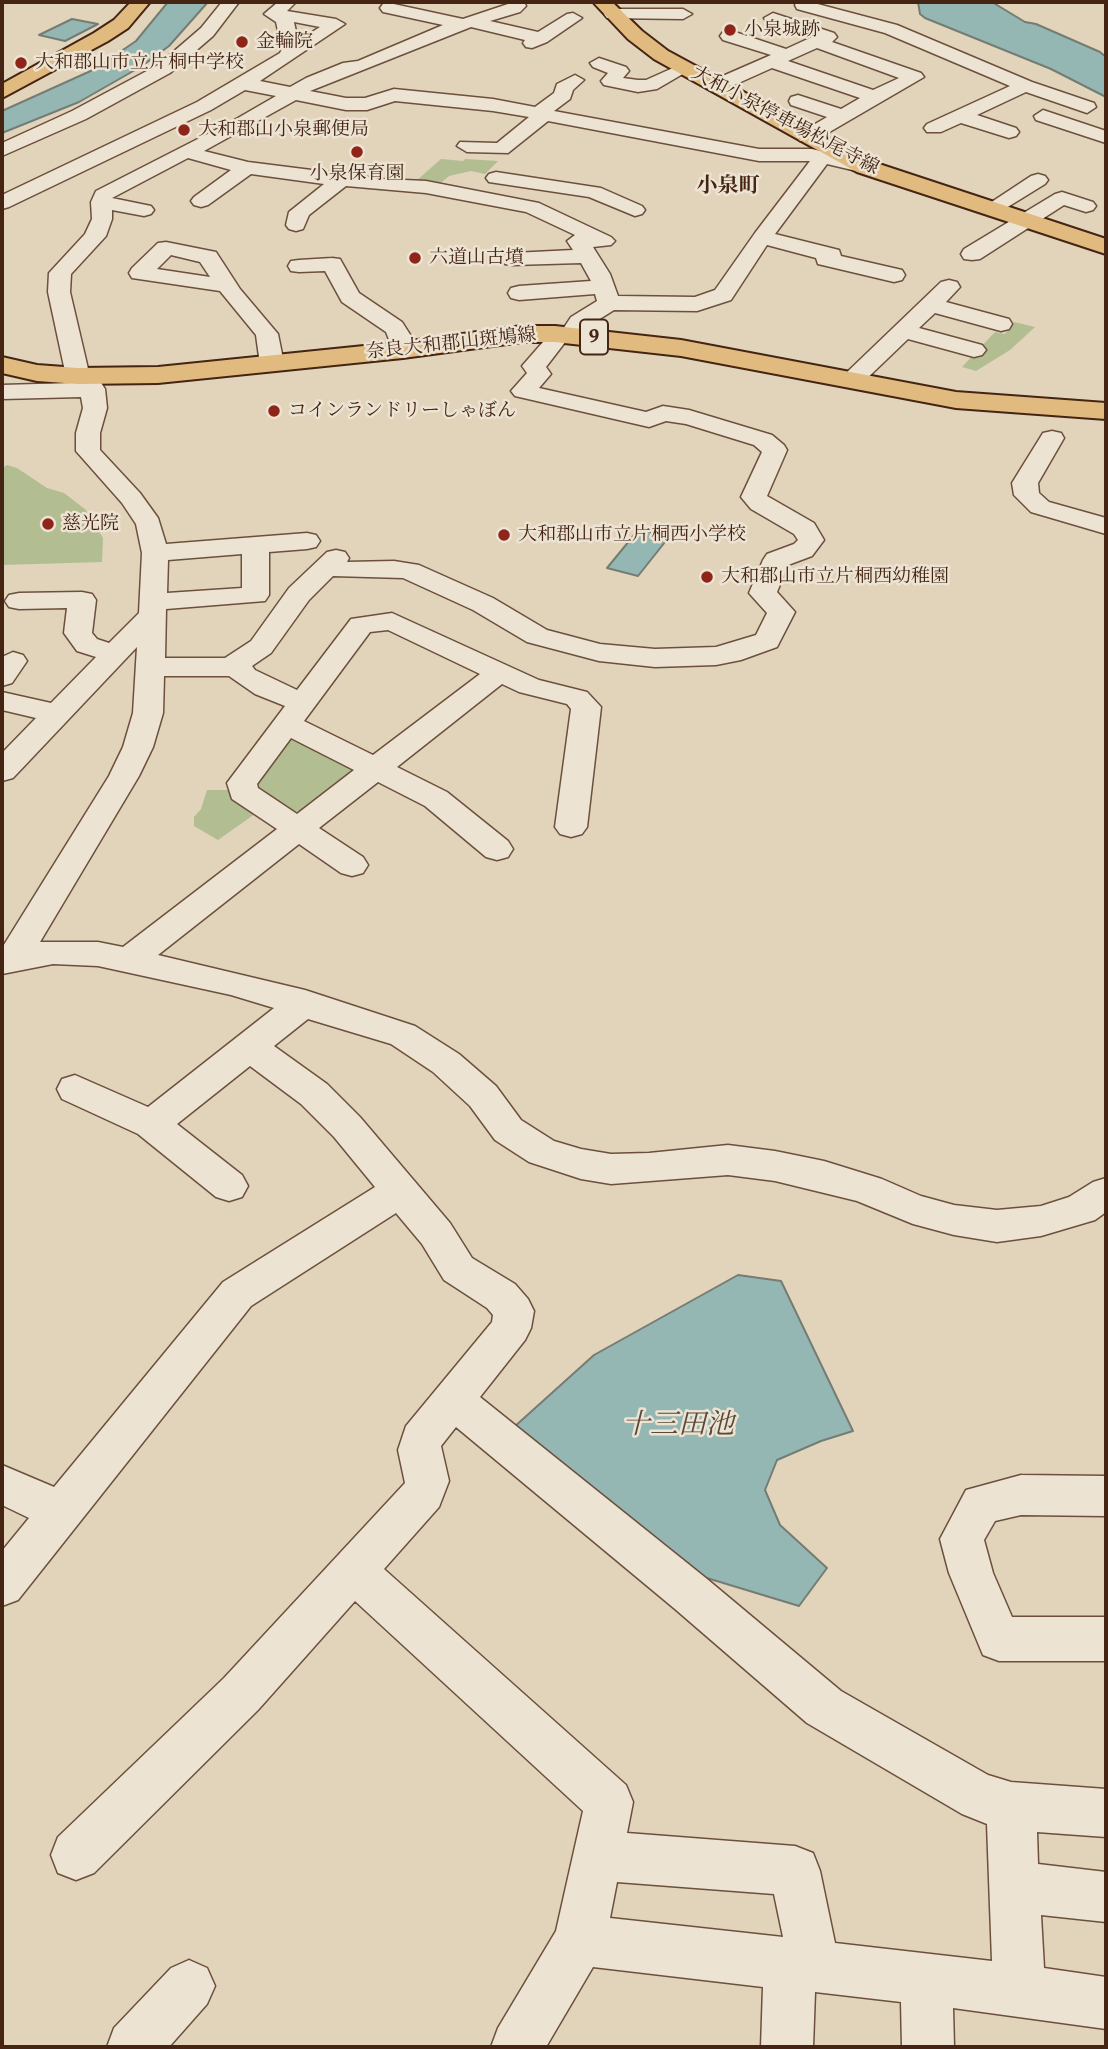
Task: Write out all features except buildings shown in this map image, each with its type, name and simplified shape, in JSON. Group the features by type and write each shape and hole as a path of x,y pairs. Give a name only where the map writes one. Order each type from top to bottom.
{"main road":[{"path":"2,92 101,37 121,24 141,2"},
{"name":"大和小泉停車場松尾寺線","path":"608,8 635,36 684,68 865,167 1104,244"},
{"name":"奈良大和郡山斑鳩線","path":"2,365 85,382 402,350 522,334 563,335 681,348 956,400 1106,411"}],"street":[{"path":"2,150 79,115 164,69 207,32 231,2"},
{"path":"803,5 902,33 1024,86 1087,107"},
{"path":"7,960 124,776 138,747 148,713 149,667 160,605 165,552 131,498 88,452 88,433 95,408 85,382 58,281 66,264 100,228 101,201 103,195 112,189 328,75 361,66 468,17 511,6"},
{"path":"389,8 468,17 536,41 573,18"},
{"path":"608,8 683,14"},
{"path":"2,203 245,84 288,56 336,24 285,9 291,49 288,56"},
{"path":"716,86 828,37 772,18"},
{"path":"815,76 902,33"},
{"path":"729,36 815,76 912,98"},
{"path":"807,137 881,93 915,77 816,42"},
{"path":"599,63 620,71 610,81 638,86 650,85 684,68"},
{"path":"467,146 501,149 563,95 564,88 575,80"},
{"path":"245,84 359,105 394,95 634,123 769,156 803,155 865,167"},
{"path":"934,128 1024,86"},
{"path":"995,99 1101,130"},
{"path":"798,101 842,116"},
{"path":"960,116 1009,132"},
{"path":"154,130 247,168 445,191 521,203 561,219 604,241 578,241 589,256 606,295"},
{"path":"519,293 606,295 690,304 712,301 729,291 762,237 822,158"},
{"path":"201,201 247,168"},
{"path":"445,191 458,178 473,175 594,192 635,210"},
{"path":"2,180 30,189"},
{"path":"296,225 299,212 342,180"},
{"path":"991,209 1038,180"},
{"path":"972,254 1062,198 1086,206"},
{"path":"561,219 610,199"},
{"path":"101,201 144,210"},
{"path":"762,237 831,254 826,259 894,275"},
{"path":"513,259 589,256"},
{"path":"299,266 332,264 340,297 394,327 400,336 402,350"},
{"path":"228,286 267,334 272,364"},
{"path":"851,381 949,287"},
{"path":"231,667 261,646 299,594 332,562 342,570 409,571 476,601 537,636 599,652 655,658 716,656 731,654 767,641 781,612 763,593 776,560 803,550 811,540 805,529 760,504 754,497 775,450 763,440 689,417 663,413 649,420 523,391 538,374 534,366 554,343 606,295"},
{"path":"931,305 1001,324"},
{"path":"904,331 974,349"},
{"path":"12,398 85,382"},
{"path":"1052,438 1025,483 1027,495 1040,506 1106,526"},
{"path":"165,552 307,541"},
{"path":"2,771 160,605 255,595 256,545"},
{"path":"19,601 82,600 78,634 87,645 116,654"},
{"path":"352,865 243,792 242,783 362,625 392,621 499,673 549,693 577,698 586,707 571,827"},
{"path":"149,667 231,667 241,670 245,676 265,688 294,713 378,769 436,799 497,849"},
{"path":"129,960 499,673"},
{"path":"2,701 59,714"},
{"path":"7,960 33,954 74,952 129,960 219,979 403,1035 446,1063 483,1096 508,1130 542,1152 581,1164 611,1169 728,1160 775,1166 824,1176 927,1213 997,1226 1054,1217 1081,1209 1106,1193"},
{"path":"151,1124 305,1003"},
{"path":"76,1855 241,1694 424,1493 427,1481 419,1450 421,1439 511,1328 514,1311 501,1296 458,1269 436,1234 347,1127 314,1094 250,1047"},
{"path":"75,1089 151,1124 229,1186"},
{"path":"2,1585 237,1293 400,1191"},
{"path":"453,1400 691,1594 824,1707 979,1797 1011,1806 1106,1813"},
{"path":"2,1484 61,1511"},
{"path":"1106,1496 1021,1495 981,1504 962,1539 971,1573 999,1639 1106,1639"},
{"path":"353,1570 609,1802 580,1940 516,2047"},
{"path":"1011,1806 1019,1991"},
{"path":"598,1856 795,1871 802,1965 787,2047"},
{"path":"1016,1887 1106,1897"},
{"path":"580,1940 926,1979 1106,2003"},
{"path":"926,1979 928,2047"},
{"path":"133,2047 189,1986"}],"green space":[{"path":"441,159 498,161 485,174 471,171 449,176 433,185 415,182"},
{"path":"1014,322 1035,327 1010,350 976,371 962,367 995,332 1005,334"},
{"name":"慈光院","path":"7,465 17,468 47,488 64,493 86,510 103,538 102,562 2,565 2,468"},
{"path":"295,732 365,766 307,812 295,811 259,792 257,778"},
{"path":"207,790 231,790 259,811 218,840 194,826 194,817 201,809"}],"water":[{"path":"168,2 208,2 169,46 142,66 79,102 2,133 2,111 95,69 136,41"},
{"path":"918,2 992,2 1025,22 1036,24 1100,52 1106,57 1106,97 1051,69 925,18 920,14"},
{"path":"72,19 98,24 65,41 39,35"},
{"path":"639,529 669,537 638,576 607,568"},
{"name":"十三田池","path":"738,1275 781,1281 853,1431 777,1460 765,1490 780,1525 827,1568 799,1606 697,1575 513,1428 594,1355"}],"place":[{"name":"小泉城跡","path":"730,30"},
{"name":"金輪院","path":"242,42"},
{"name":"大和郡山市立片桐中学校","path":"21,63"},
{"name":"大和郡山小泉郵便局","path":"184,130"},
{"name":"小泉保育園","path":"357,152"},
{"name":"六道山古墳","path":"415,258"},
{"name":"コインランドリーしゃぼん","path":"274,411"},
{"name":"慈光院","path":"48,524"},
{"name":"大和郡山市立片桐西小学校","path":"504,535"},
{"name":"大和郡山市立片桐西幼稚園","path":"707,577"}],"district":[{"name":"小泉町","path":"728,187"}]}
